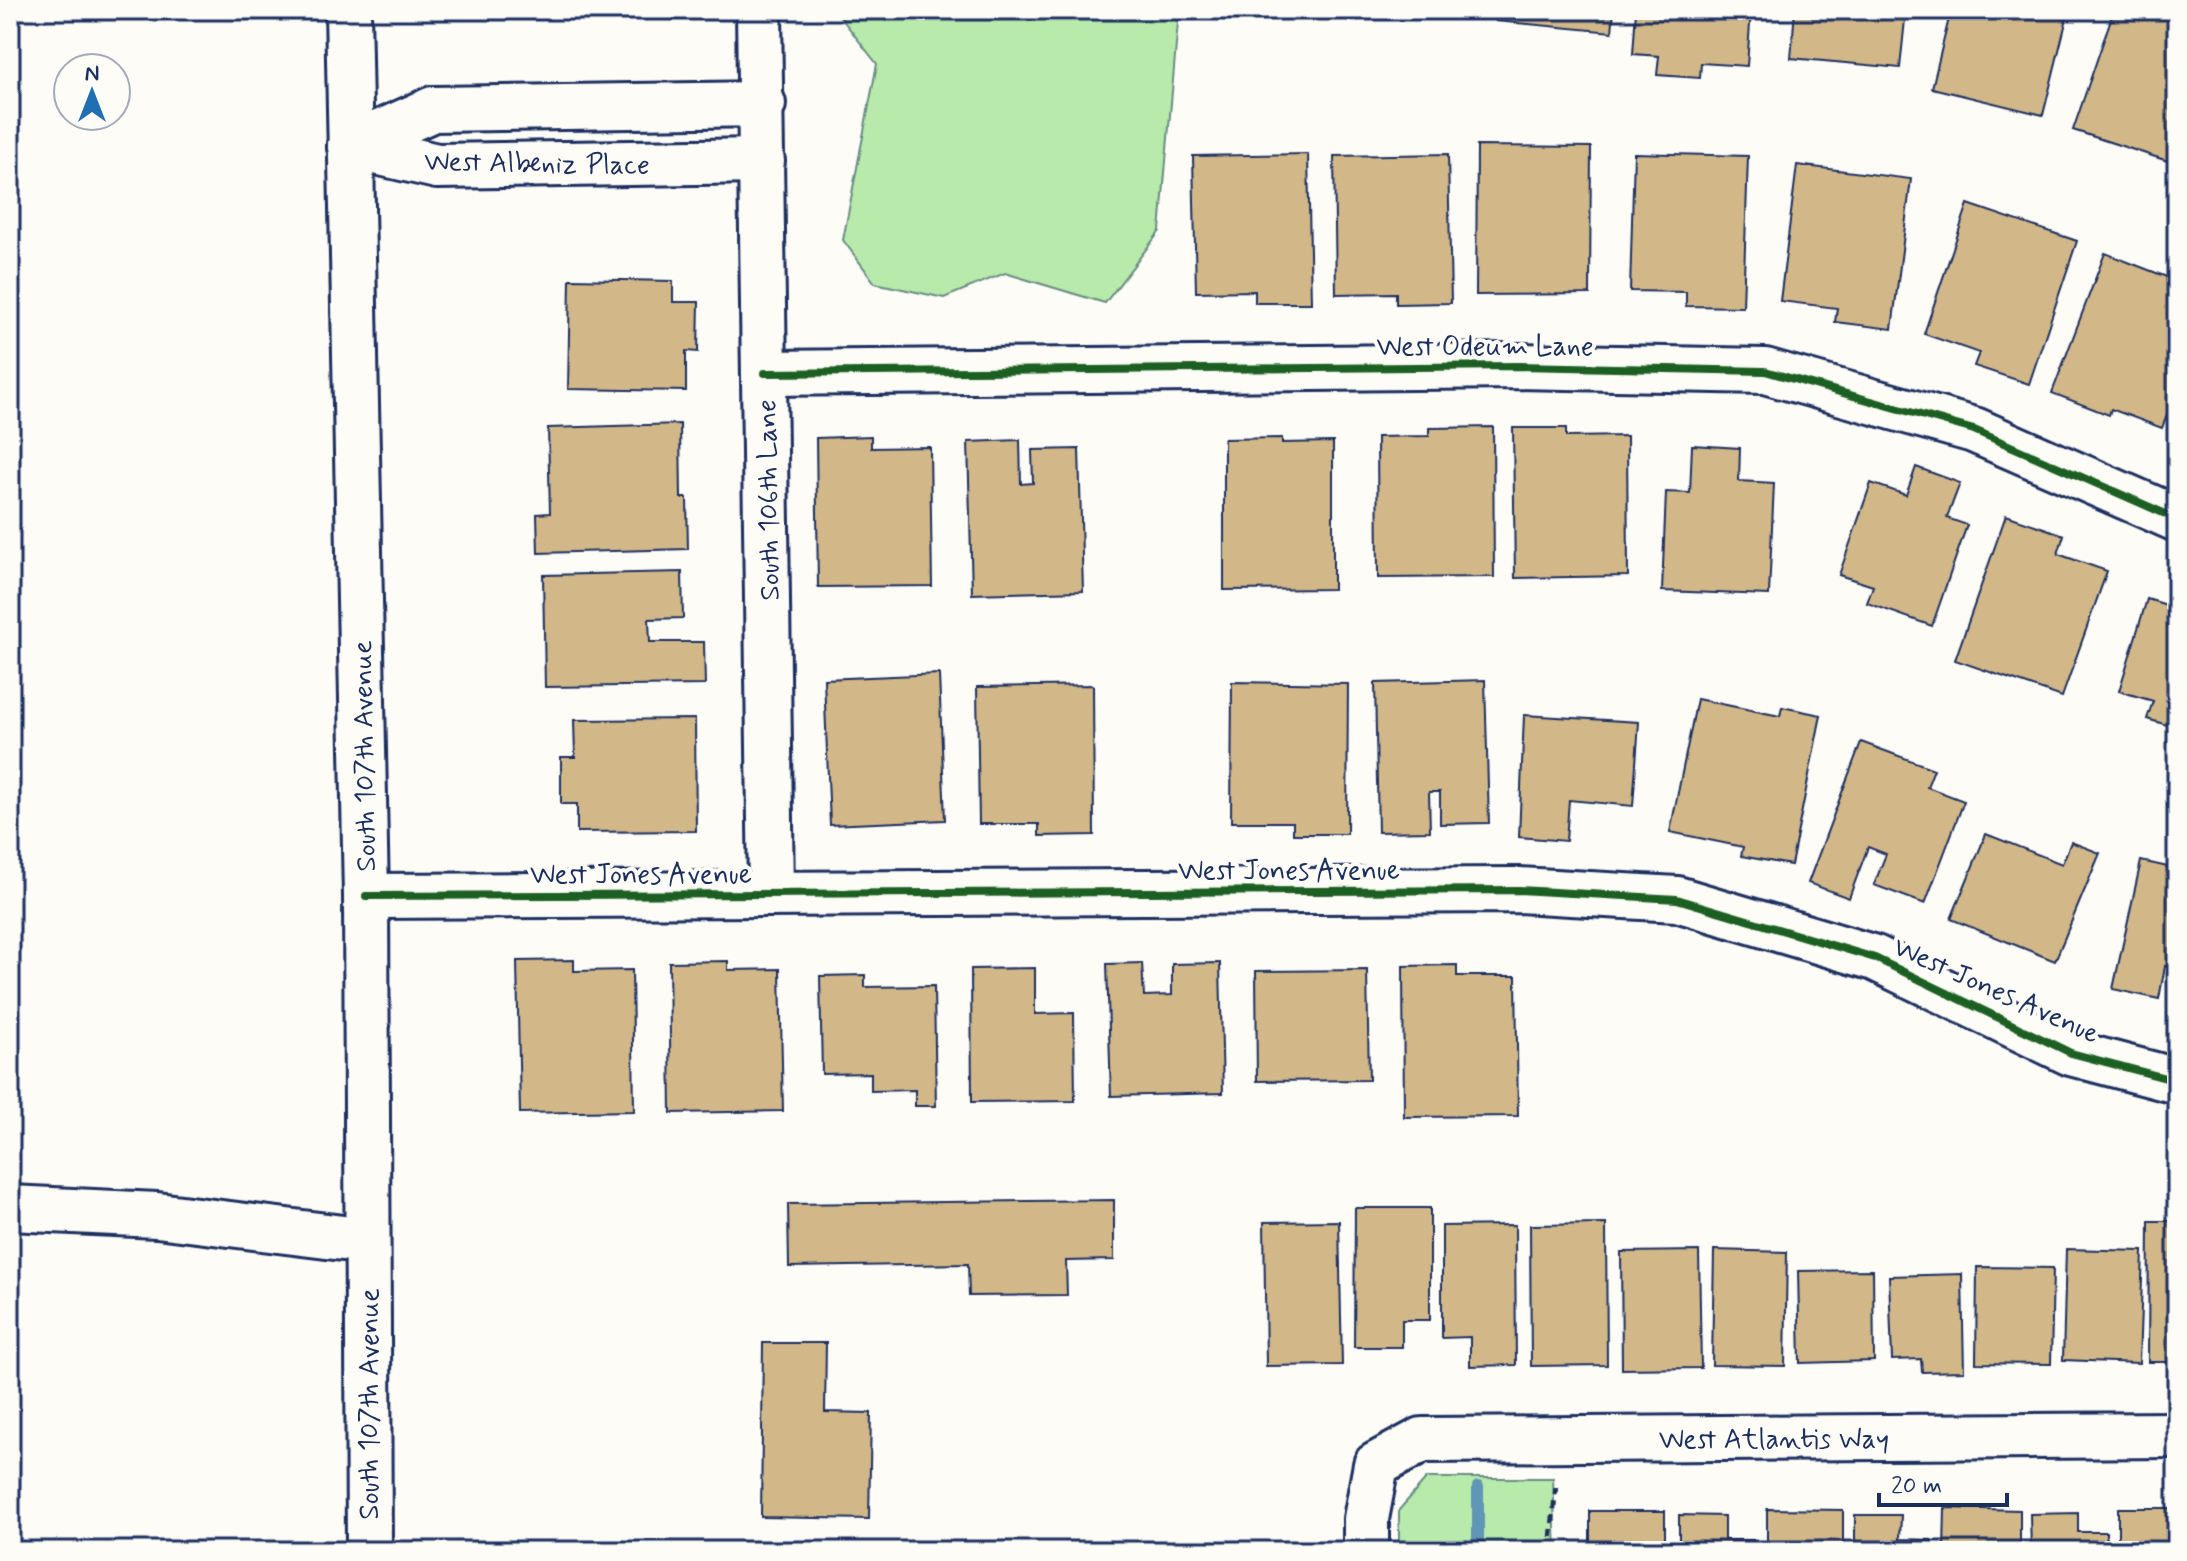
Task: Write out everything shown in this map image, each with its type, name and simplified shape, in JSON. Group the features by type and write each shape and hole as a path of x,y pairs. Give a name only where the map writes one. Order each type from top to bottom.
{"street":[{"name":"South 107th Avenue","path":"348,10 366,896 369,1551"},
{"name":"South 106th Lane","path":"759,10 763,104 771,894"},
{"name":"West Albeniz Place","path":"350,146 433,109 763,104"},
{"path":"582,108 583,165"},
{"name":"West Albeniz Place","path":"350,146 437,166 762,161"},
{"name":"West Odeum Lane","path":"765,373 1501,366 1765,371 1974,430 2177,519"},
{"name":"West Jones Avenue","path":"366,896 1519,890 1677,899 1875,958 2071,1053 2177,1081"},
{"path":"10,1208 157,1215 367,1241"},
{"name":"West Atlantis Way","path":"1366,1551 1366,1519 1376,1465 1422,1440 2177,1435"}],"path":[{"path":"1550,1551 1561,1439"}],"green space":[{"path":"835,10 1179,10 1160,231 1105,303 1005,273 944,298 875,283 843,240 877,64"},
{"path":"1427,1478 1553,1478 1556,1551 1399,1551 1399,1510"}],"building":[{"path":"1497,10 1614,10 1612,32 1496,21"},
{"path":"1636,10 1751,10 1747,66 1701,63 1700,78 1657,75 1659,56 1633,54"},
{"path":"1795,10 1906,10 1900,68 1791,58"},
{"path":"1951,10 2069,10 2043,115 1932,88"},
{"path":"2114,10 2177,10 2177,164 2073,130"},
{"path":"1477,146 1591,147 1590,294 1476,295"},
{"path":"1634,153 1748,156 1743,307 1686,306 1686,292 1630,291"},
{"path":"1308,154 1311,303 1255,303 1255,291 1196,292 1193,156"},
{"path":"1448,154 1451,303 1396,304 1396,293 1336,294 1334,156"},
{"path":"1797,165 1911,179 1892,329 1835,322 1837,308 1780,301"},
{"path":"1968,204 2077,241 2029,384 1974,366 1979,353 1924,334"},
{"path":"2105,253 2177,281 2177,388 2162,428 2111,409 2109,415 2052,393"},
{"path":"570,279 673,281 673,302 699,302 698,352 686,351 686,391 568,389"},
{"path":"680,424 681,498 687,498 688,549 538,553 537,514 550,513 548,428"},
{"path":"1493,427 1494,577 1378,578 1377,437 1429,436 1429,428"},
{"path":"1513,428 1566,428 1566,437 1627,436 1628,576 1515,578"},
{"path":"871,436 871,448 930,447 932,586 818,587 816,438"},
{"path":"1282,438 1282,443 1333,442 1333,589 1224,590 1224,439"},
{"path":"1020,440 1021,484 1033,483 1032,450 1079,449 1083,591 972,594 968,442"},
{"path":"1692,445 1740,448 1739,481 1774,483 1769,595 1662,591 1666,492 1690,493"},
{"path":"1916,467 1960,483 1947,518 1967,525 1932,626 1867,603 1873,586 1839,575 1871,483 1906,495"},
{"path":"2006,515 2064,535 2058,554 2107,571 2062,697 1955,660"},
{"path":"682,572 683,618 649,619 650,642 704,642 705,685 545,687 543,575"},
{"path":"2147,599 2177,608 2177,728 2147,719 2153,701 2119,691"},
{"path":"939,674 945,820 830,825 824,679"},
{"path":"1485,680 1489,823 1440,824 1440,792 1429,792 1430,831 1378,832 1375,683"},
{"path":"1232,682 1348,684 1347,834 1293,834 1293,822 1231,822"},
{"path":"1093,685 1094,835 1039,836 1039,824 979,824 977,687"},
{"path":"1697,699 1780,716 1782,707 1821,715 1791,865 1741,856 1743,847 1670,832"},
{"path":"1524,715 1639,722 1633,806 1569,800 1566,841 1519,837"},
{"path":"695,719 696,831 577,832 577,804 561,804 561,757 575,757 574,720"},
{"path":"1861,742 1934,769 1927,787 1964,801 1925,904 1874,885 1886,854 1868,847 1849,898 1808,883"},
{"path":"1986,834 2062,864 2071,842 2100,853 2055,961 1951,919"},
{"path":"2141,861 2177,869 2177,969 2165,966 2159,999 2113,989"},
{"path":"574,960 574,971 632,970 634,1111 520,1113 517,961"},
{"path":"728,961 728,970 780,969 783,1111 671,1113 669,962"},
{"path":"1142,963 1144,996 1172,995 1172,964 1220,963 1223,1093 1111,1096 1107,964"},
{"path":"1457,965 1457,976 1516,976 1518,1116 1404,1117 1403,966"},
{"path":"1035,968 1035,1014 1074,1013 1075,1101 972,1102 971,969"},
{"path":"1367,970 1369,1080 1257,1081 1256,971"},
{"path":"865,975 865,987 934,986 936,1106 915,1106 915,1090 871,1091 871,1073 822,1074 820,976"},
{"path":"1114,1200 1114,1260 1066,1261 1067,1295 969,1296 968,1264 789,1267 788,1204"},
{"path":"1355,1208 1430,1208 1430,1320 1402,1320 1402,1347 1354,1347"},
{"path":"1339,1221 1342,1365 1266,1366 1264,1222"},
{"path":"2149,1221 2177,1221 2177,1362 2148,1362"},
{"path":"1606,1224 1607,1365 1531,1366 1530,1225"},
{"path":"1515,1225 1516,1365 1470,1366 1470,1337 1442,1338 1442,1226"},
{"path":"2066,1249 2143,1251 2139,1363 2063,1360"},
{"path":"1714,1250 1787,1252 1785,1366 1712,1365"},
{"path":"1699,1251 1701,1368 1622,1369 1621,1252"},
{"path":"1977,1267 2053,1268 2051,1364 1976,1363"},
{"path":"1873,1270 1874,1361 1800,1363 1798,1271"},
{"path":"1962,1274 1964,1371 1922,1372 1921,1359 1892,1360 1889,1276"},
{"path":"763,1343 826,1343 825,1412 871,1413 869,1519 761,1517"},
{"path":"1945,1508 2020,1510 2020,1551 1944,1551"},
{"path":"2118,1508 2177,1508 2177,1551 2118,1551"},
{"path":"1767,1509 1843,1510 1843,1551 1767,1551"},
{"path":"1590,1511 1665,1511 1665,1551 1590,1551"},
{"path":"2078,1513 2078,1532 2106,1532 2106,1551 2031,1551 2030,1514"},
{"path":"1679,1515 1724,1516 1724,1540 1754,1540 1754,1551 1679,1551"},
{"path":"1855,1515 1901,1515 1900,1539 1931,1540 1931,1551 1855,1551"}],"waterway":[{"path":"1478,1487 1478,1551"}],"cycle path":[{"path":"765,373 1517,366 1765,371 1974,430 2177,519"},
{"path":"366,896 1519,890 1677,899 1875,958 2071,1053 2177,1081"}]}
